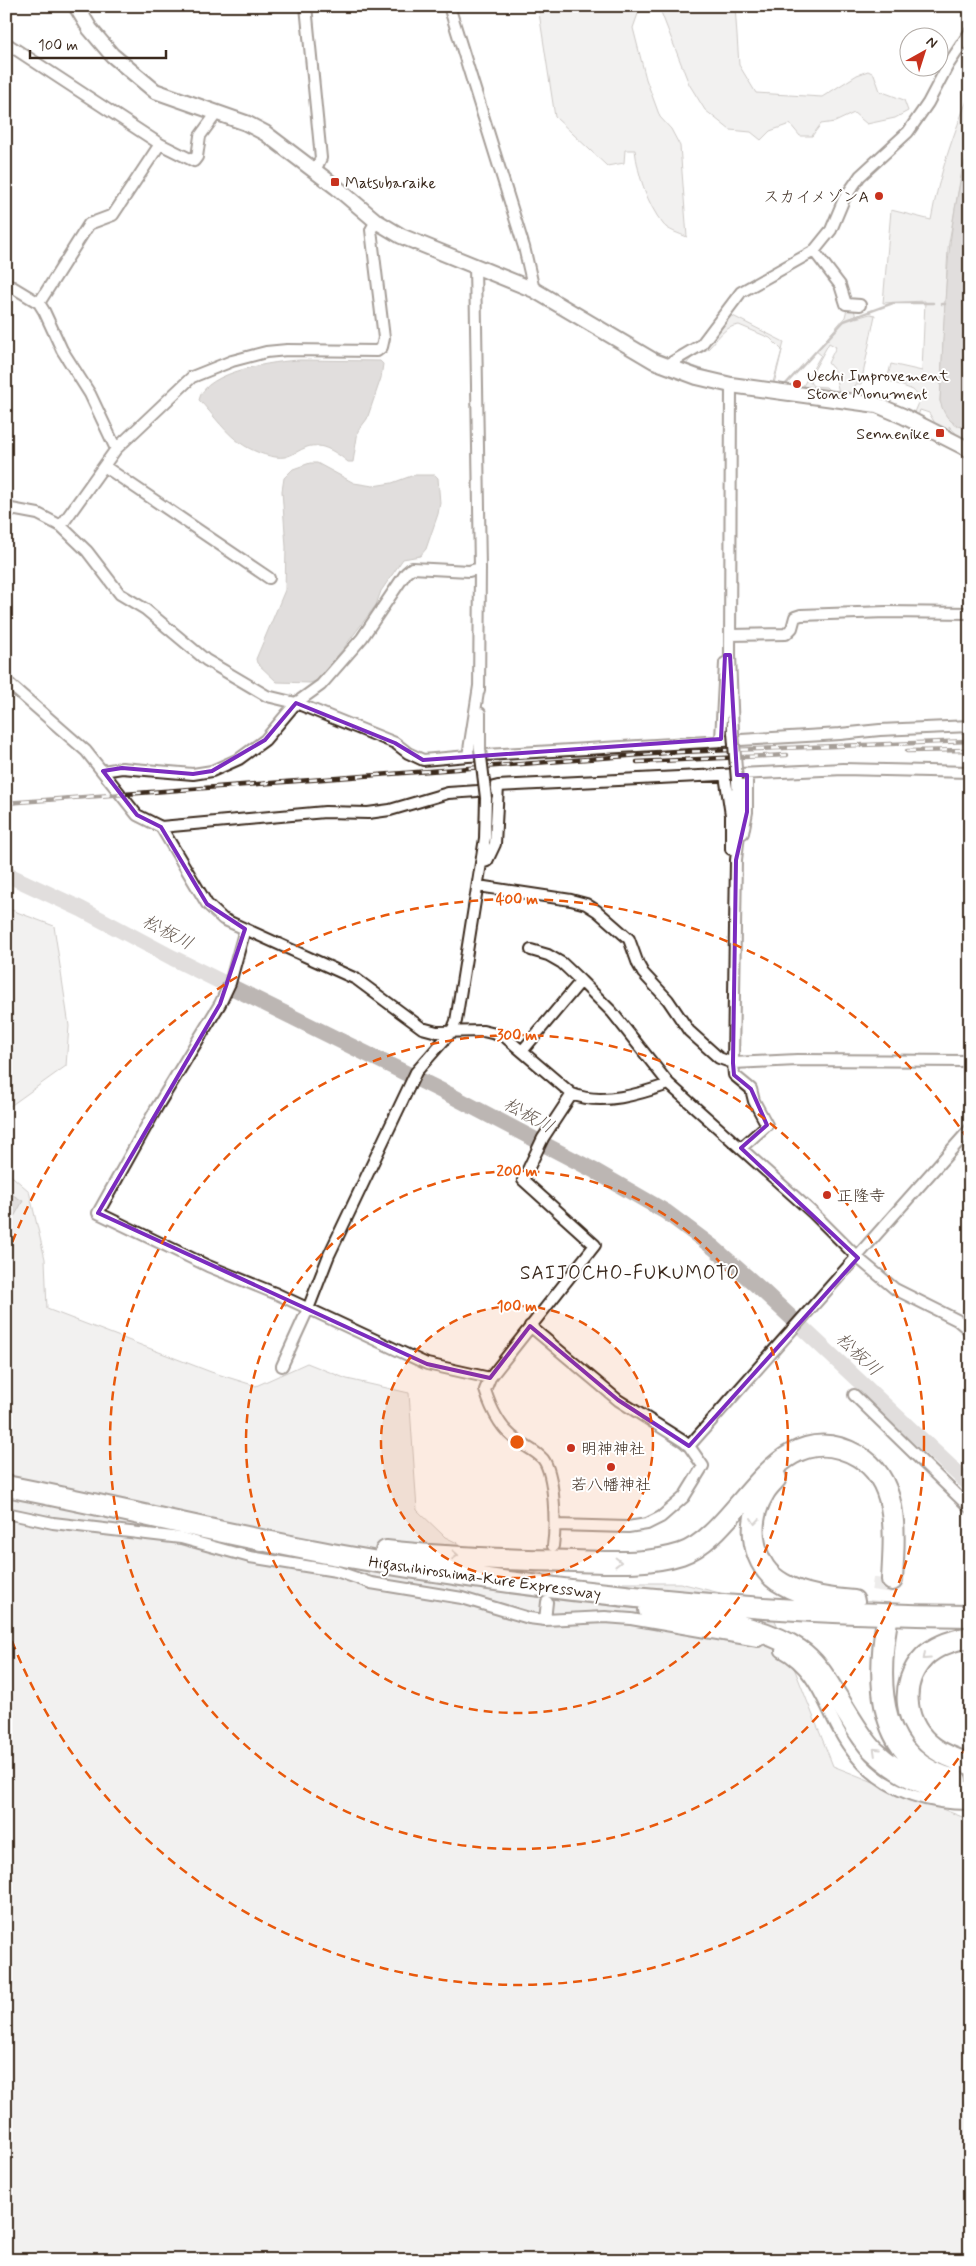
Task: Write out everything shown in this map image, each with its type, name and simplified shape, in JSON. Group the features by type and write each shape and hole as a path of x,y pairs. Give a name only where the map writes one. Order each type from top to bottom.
{"highway":[{"path":"216,1531 403,1552 546,1561 656,1561 683,1554 706,1538 759,1480 784,1458 807,1448 825,1446 845,1450 859,1457 873,1468 883,1483 890,1504 894,1527 888,1579 883,1508 875,1485 861,1470 849,1461 836,1458 809,1459 794,1464 779,1475 764,1492 755,1516 754,1540 759,1557 769,1573 783,1585 830,1599 970,1610"},
{"name":"Higashihiroshima-Kure Expressway","path":"6,1486 332,1554 589,1593 734,1606 866,1614 970,1616"},
{"path":"505,1581 584,1599 758,1630 782,1640 802,1651 817,1666 873,1750 917,1781 948,1791 970,1792"},
{"path":"948,1791 913,1770 888,1742 876,1707 873,1684 882,1621 881,1690 886,1714 894,1733 906,1752 932,1773 945,1778 970,1782"},
{"path":"970,1636 951,1641 925,1656 915,1669 908,1684 907,1701 911,1718 921,1734 934,1748 952,1758 970,1764"}],"street":[{"path":"76,6 90,29 112,55 155,91 246,123 265,133 376,221 401,236 534,290 654,361 697,377 732,385 877,405 970,450"},
{"path":"306,6 321,158 315,171"},
{"path":"448,6 524,247 534,290"},
{"path":"666,365 701,345 741,292 814,251 830,230 844,199 860,176 908,132 928,104 948,64 970,32"},
{"path":"6,44 160,144 194,161 197,157 200,136 216,114"},
{"path":"39,303 89,224 113,216 160,144"},
{"path":"61,526 116,449 192,377 266,352 287,350 377,351 382,347 384,338 371,230 376,221"},
{"path":"814,251 840,285 846,304 860,306"},
{"path":"282,1366 308,1309 329,1255 416,1072 452,1031 456,1020 485,838 486,798 480,749 480,568 475,265"},
{"path":"6,282 39,303 44,310 62,350 90,394 116,449"},
{"path":"732,385 730,655 739,834 736,860 733,1063 734,1075 751,1090 754,1102 767,1124 741,1148"},
{"path":"104,466 269,578"},
{"path":"6,508 38,514 61,526 87,551 120,594 144,609 206,660 267,696 296,703 395,743 423,760 721,739 970,726"},
{"path":"104,771 122,768 193,774 212,771 239,759 266,740 296,703 321,686 362,638 406,573 412,568 469,571 480,568"},
{"path":"731,635 786,634 792,628 795,618 801,615 886,612 970,613"},
{"path":"721,739 725,655 730,655"},
{"path":"6,681 86,751 104,771 137,815 161,827 326,812 368,813 390,810 448,793 478,791 498,786 843,769 970,772"},
{"path":"468,756 479,686"},
{"path":"6,692 18,691"},
{"path":"736,860 743,838 747,812 747,775"},
{"path":"725,776 731,815 731,858 736,860"},
{"path":"481,863 487,861 494,844 498,786"},
{"path":"161,827 207,904 223,919 356,979 422,1028 437,1032 483,1031 504,1036 572,1094 583,1098 632,1097 669,1084"},
{"path":"478,886 571,900 586,904 597,911 629,939 638,964 668,1000 689,1031 719,1058 733,1063 797,1060 970,1061"},
{"path":"245,929 230,983 220,1004 157,1107 98,1213 208,1266 308,1309 427,1364 490,1378"},
{"path":"531,950 548,955 562,963 612,1012 669,1084 741,1148 858,1258 895,1289 957,1320 970,1330"},
{"path":"522,1050 581,981"},
{"path":"437,1032 439,1044"},
{"path":"554,1546 556,1525 548,1471 543,1459 516,1440 503,1426 490,1405 485,1390 490,1378 595,1245 523,1180 543,1138 572,1094"},
{"path":"689,1446 858,1258 970,1129"},
{"path":"530,1326 618,1400 689,1446 703,1466 684,1497 661,1517 647,1524 628,1527 556,1525"},
{"path":"854,1395 970,1508"},
{"path":"6,1513 53,1523 181,1538 250,1556 336,1571 371,1583 462,1598 529,1618 545,1620 605,1617 631,1619 743,1637 772,1646 788,1655 812,1677 823,1696 838,1730 850,1749 884,1783 905,1794 926,1801 946,1804 970,1804"},
{"path":"545,1620 547,1602"}],"highlighted area":[{"path":"725,655 730,655 737,775 747,775 747,812 736,860 733,1063 734,1075 751,1089 767,1125 741,1148 858,1258 689,1446 618,1400 530,1326 490,1378 427,1364 98,1213 220,1004 245,929 207,904 161,827 137,815 103,771 122,768 193,774 212,771 265,740 296,703 395,743 423,760 721,739"}],"shaded area":[{"path":"538,6 647,6 639,11 633,28 646,79 660,117 671,129 680,146 687,237 667,228 652,208 638,169 635,150 625,150 624,163 607,166 555,117"},
{"path":"651,6 735,6 739,65 756,93 822,97 857,75 868,71 874,74 880,91 904,100 908,111 895,118 867,124 854,113 835,122 821,124 812,136 800,136 790,124 770,131 761,140 751,132 730,130 705,110 689,84 661,12"},
{"path":"970,93 970,146 962,170 948,248 940,401 954,425 970,429 970,443 963,441 949,426 950,436 939,430 929,413 920,410 917,419 912,417 920,398 913,390 887,380 891,364 922,371 925,301 883,303 891,210 931,220 947,155"},
{"path":"970,146 970,429 950,420 944,412 940,401 950,240 961,177"},
{"path":"847,309 854,309 856,318 870,314 875,315 861,384 856,384 852,394 839,393 834,370 828,363 836,347 829,343 814,370 810,382 813,386 826,387 831,392 800,391 821,355 816,351 845,317"},
{"path":"729,314 784,342 773,388 732,380 682,364 681,362 710,343","holes":["739,325 770,338 782,350 772,386 732,379 687,364 691,359 709,348 725,331 734,326"]},
{"path":"300,360 380,361 383,364 381,378 367,419 358,431 353,462 348,462 334,452 318,446 307,447 285,457 275,457 259,453 245,446 232,436 199,400 204,390 227,375 259,365"},
{"path":"310,463 317,463 354,483 373,486 392,483 414,475 435,475 438,478 440,503 426,549 420,556 403,559 381,591 376,605 316,681 310,683 277,682 257,663 256,659 285,590 286,547 282,491 284,478 293,469"},
{"path":"6,908 54,926 69,1026 66,1066 6,1109"},
{"path":"6,1171 29,1191 45,1259 47,1309 211,1372 256,1386 307,1363 347,1379 409,1393 417,1510 445,1537 484,1556 533,1572 589,1583 680,1583 720,1593 775,1620 833,1766 970,1820 970,2260 6,2260"},
{"path":"6,1188 11,1194 23,1201 6,1228"}],"waterway":[{"path":"784,386 844,321 893,303 933,303"},
{"name":"松板川","path":"6,874 81,909 173,958 452,1096 595,1171 666,1212 714,1248 764,1292 970,1485"}],"tunnel":[{"path":"548,1590 552,1557"},
{"path":"877,1621 883,1579"}],"railway":[{"path":"6,803 680,752 970,741"},
{"path":"907,751 970,750"},
{"path":"637,762 787,755"}],"place":[{"name":"Matsubaraike","path":"335,182"},
{"name":"スカイメゾンA","path":"879,196"},
{"name":"Uechi Improvement Stone Monument","path":"797,384"},
{"name":"Sennenike","path":"940,433"},
{"name":"正隆寺","path":"827,1195"},
{"name":"明神神社","path":"571,1448"},
{"name":"若八幡神社","path":"611,1467"}],"district":[{"name":"SAIJOCHO-FUKUMOTO","path":"630,1272"}]}
